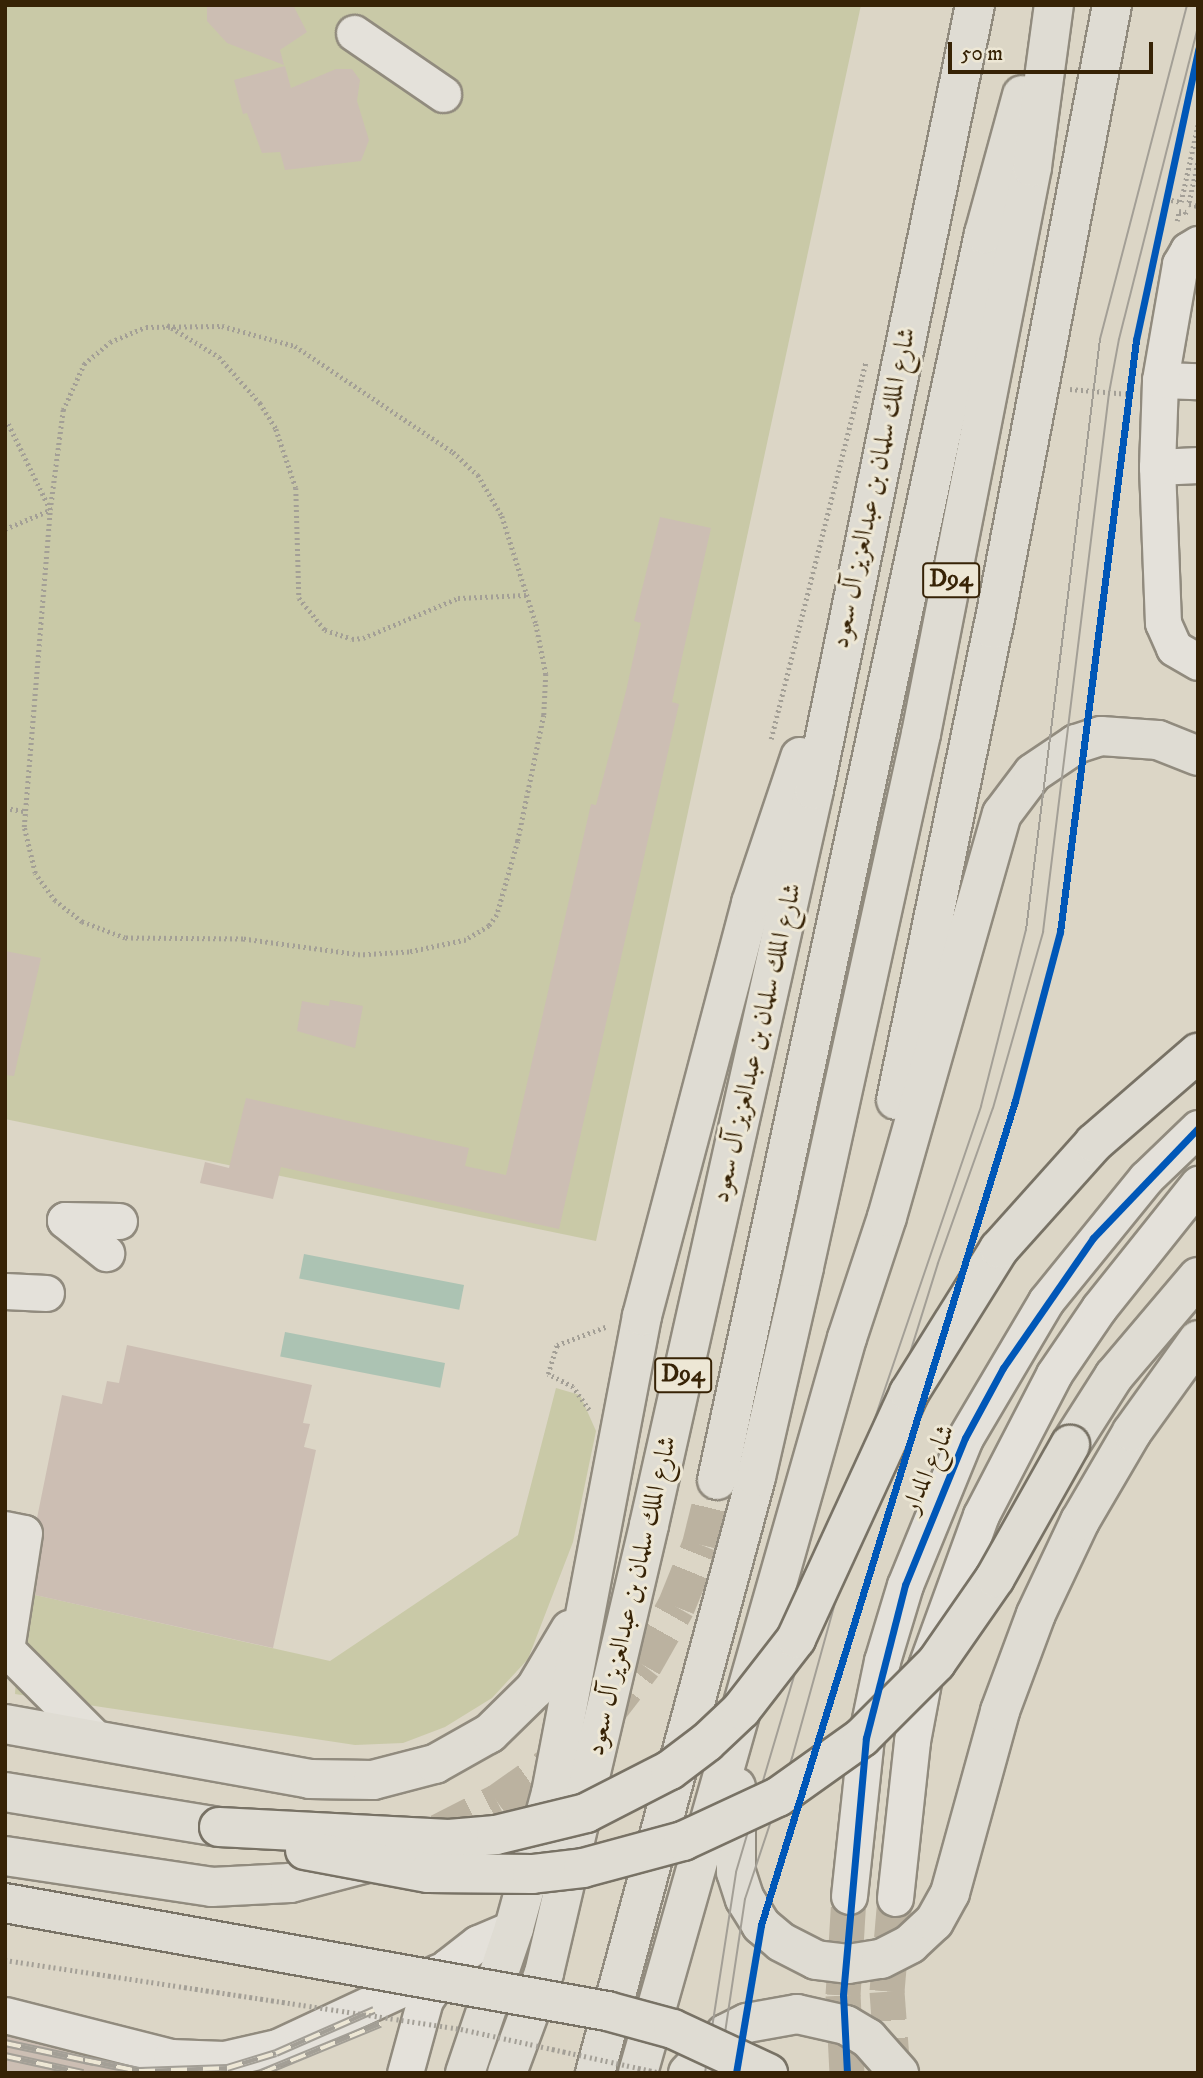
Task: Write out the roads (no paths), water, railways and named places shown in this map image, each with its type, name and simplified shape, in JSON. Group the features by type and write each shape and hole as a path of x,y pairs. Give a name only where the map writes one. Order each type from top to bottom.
{"main road":[{"name":"شارع الملك سلمان بن عبدالعزيز آل سعود","path":"507,2073 551,1946 811,804 835,671 975,5"},
{"path":"717,1480 984,234 1027,80 1054,5"},
{"name":"D94","path":"594,2073 757,1477 804,1266 921,734 1032,167 1054,5"},
{"path":"847,1338 1112,5"},
{"path":"1101,54 1126,5"},
{"path":"466,2073 514,1928 551,1793 642,1316 751,903 789,786 835,671"},
{"path":"638,2073 847,1338 887,1217 1002,814 1040,767 1076,744 1101,736 1158,740 1198,756"},
{"path":"219,1827 449,1839 496,1835 586,1813 649,1782 707,1742 741,1710 796,1639 909,1393 999,1249 1094,1143 1198,1053"},
{"path":"5,1792 219,1827 377,1867 480,1876 596,1865 683,1840 732,1821 800,1783 862,1737 936,1664 995,1578 1070,1445 1114,1376 1198,1277"},
{"path":"748,1687 734,1804 735,1855 745,1899 756,1916 781,1942 816,1960 848,1964 881,1959 910,1944 934,1922 950,1893 1000,1711 1035,1614 1074,1532 1132,1432 1198,1340"},
{"path":"5,1724 321,1780 373,1780 435,1764 490,1733 535,1689 568,1635 594,1559"},
{"path":"5,1856 173,1884 251,1887 366,1865 439,1833"},
{"path":"5,1903 607,2011 673,2029 768,2073"},
{"path":"688,2073 725,2034 747,2023 797,2014 846,2025 868,2038 899,2073"}],"street":[{"path":"354,33 443,94"},
{"path":"1198,244 1188,250 1180,264 1145,381 1157,467 1163,623 1174,648 1198,662"},
{"path":"1145,381 1198,381"},
{"path":"1157,467 1198,465"},
{"name":"شارع المدار","path":"849,1896 866,1738 882,1661 918,1548 965,1438 1046,1301 1137,1188 1198,1128"},
{"path":"895,1898 903,1805 926,1665 981,1515 1054,1374 1099,1308 1198,1184"},
{"path":"5,1291 46,1293"},
{"path":"5,1528 24,1532 6,1648 97,1740"},
{"path":"5,2015 171,2057 225,2059 277,2047 447,1967 478,1943 514,1928"},
{"path":"405,2073 425,2000 447,1967"}],"tunnel":[{"path":"439,1833 498,1803 553,1764 602,1718 643,1665 676,1607 701,1545 717,1480"},
{"path":"847,2073 843,1995 849,1896"},
{"path":"893,2073 887,1991 895,1898"}],"tram line":[{"path":"705,2073 736,1872 842,1515 981,1106 1026,930 1100,339 1187,5"},
{"path":"719,2073 745,1899 792,1758 858,1520 938,1263 993,1108 1043,932 1109,393 1119,339 1198,27"}],"railway":[{"path":"85,2060 139,2071 227,2068 276,2053 374,2010"},
{"path":"261,2073 380,2024"},
{"path":"5,2043 94,2062"},
{"path":"5,2056 83,2073"}]}
